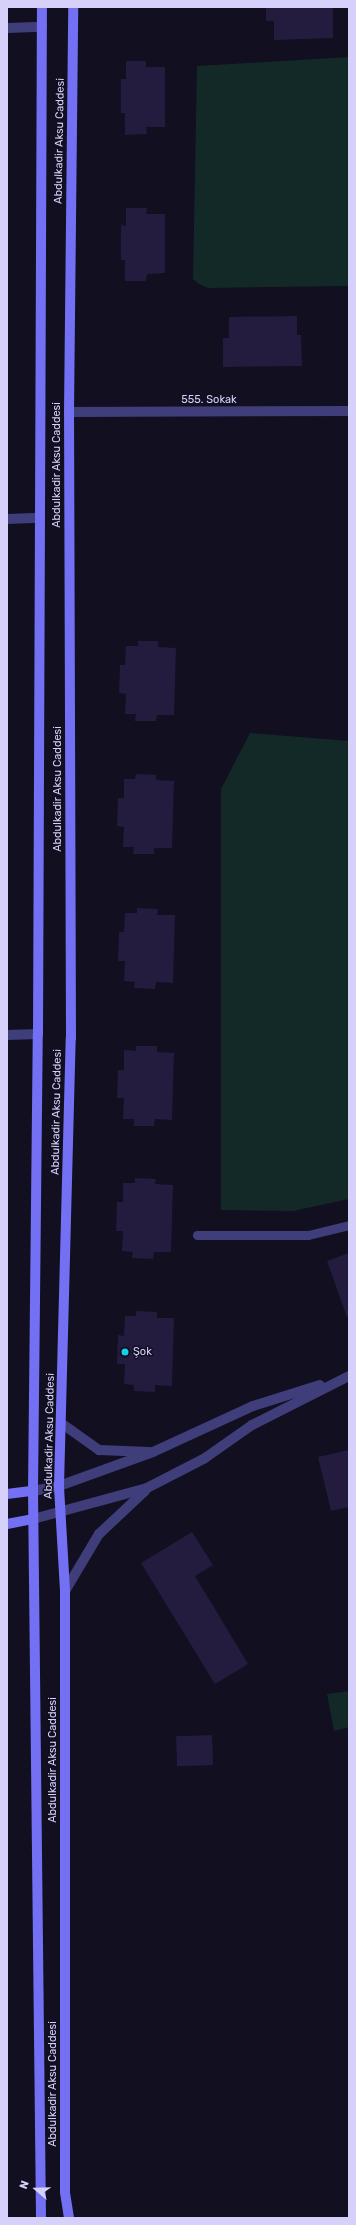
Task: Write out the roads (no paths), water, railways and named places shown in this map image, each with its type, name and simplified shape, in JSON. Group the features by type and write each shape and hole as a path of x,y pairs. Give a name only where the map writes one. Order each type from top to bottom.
{"main road":[{"name":"Abdulkadir Aksu Caddesi","path":"41,2218 36,1590 33,1491 38,1034 42,7"},
{"name":"Abdulkadir Aksu Caddesi","path":"68,2218 65,2192 65,1591 59,1486 71,1038 69,412 73,7"},
{"path":"7,1494 33,1491"},
{"path":"7,1524 33,1519"}],"street":[{"path":"7,28 42,27"},
{"name":"555. Sokak","path":"69,412 349,411"},
{"path":"7,519 40,518"},
{"path":"7,1035 38,1034"},
{"path":"33,1491 59,1486 153,1452 253,1406 349,1376"},
{"path":"33,1519 147,1488 205,1458 252,1425 349,1376"},
{"path":"61,1423 100,1450 153,1452"},
{"path":"65,1591 99,1534 147,1488"}],"lane":[{"path":"197,1234 308,1234 349,1225"}],"place":[{"name":"Şok","path":"125,1352"}]}
